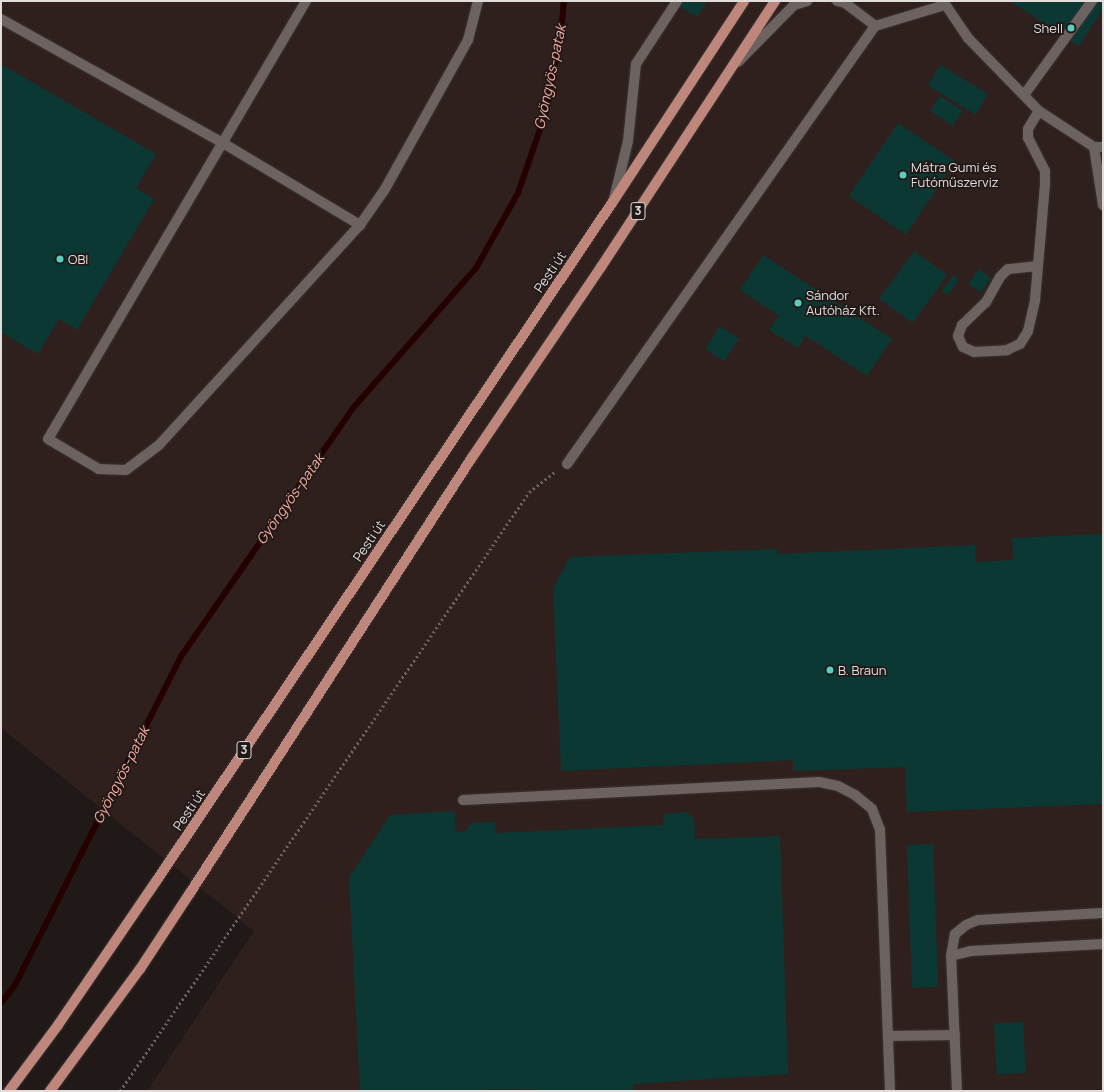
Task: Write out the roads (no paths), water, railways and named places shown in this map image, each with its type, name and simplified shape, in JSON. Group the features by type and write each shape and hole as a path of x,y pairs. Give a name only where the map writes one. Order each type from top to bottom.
{"main road":[{"name":"Pesti út","path":"9,1091 58,1025 157,880 612,203 744,1"},
{"name":"3","path":"50,1091 140,969 471,459 601,267 775,1"}],"street":[{"path":"306,1 48,439 99,469 126,470 159,444 195,407 360,225 385,189 468,40 478,1"},
{"path":"612,203 628,141 636,64 677,1"},
{"path":"726,75 794,4 807,1"},
{"path":"837,1 845,3 875,26"},
{"path":"1024,95 1092,1"},
{"path":"567,464 875,26 944,3 968,38 1039,111 1098,147 1103,205"},
{"path":"1,19 223,143 360,225"},
{"path":"1038,266 1008,270 1000,277 986,302 962,326 958,336 963,347 974,352 1007,350 1020,344 1028,331 1035,300 1038,266 1045,172 1028,138 1028,129 1039,111"},
{"path":"463,800 819,782 838,786 855,795 872,810 880,830 890,1091"},
{"path":"957,1091 951,956 955,934 966,925 978,920 1103,913"},
{"path":"951,956 971,951 1103,944"},
{"path":"888,1036 955,1035"}],"waterway":[{"name":"Gyöngyös-patak","path":"1,1003 15,985 182,655 353,408 476,268 518,193 545,115 561,33 564,1"}],"place":[{"name":"Shell","path":"1071,28"},
{"name":"Mátra Gumi és Futóműszerviz","path":"903,175"},
{"name":"OBI","path":"60,259"},
{"name":"Sándor Autóház Kft.","path":"798,303"},
{"name":"B. Braun","path":"830,670"}]}
